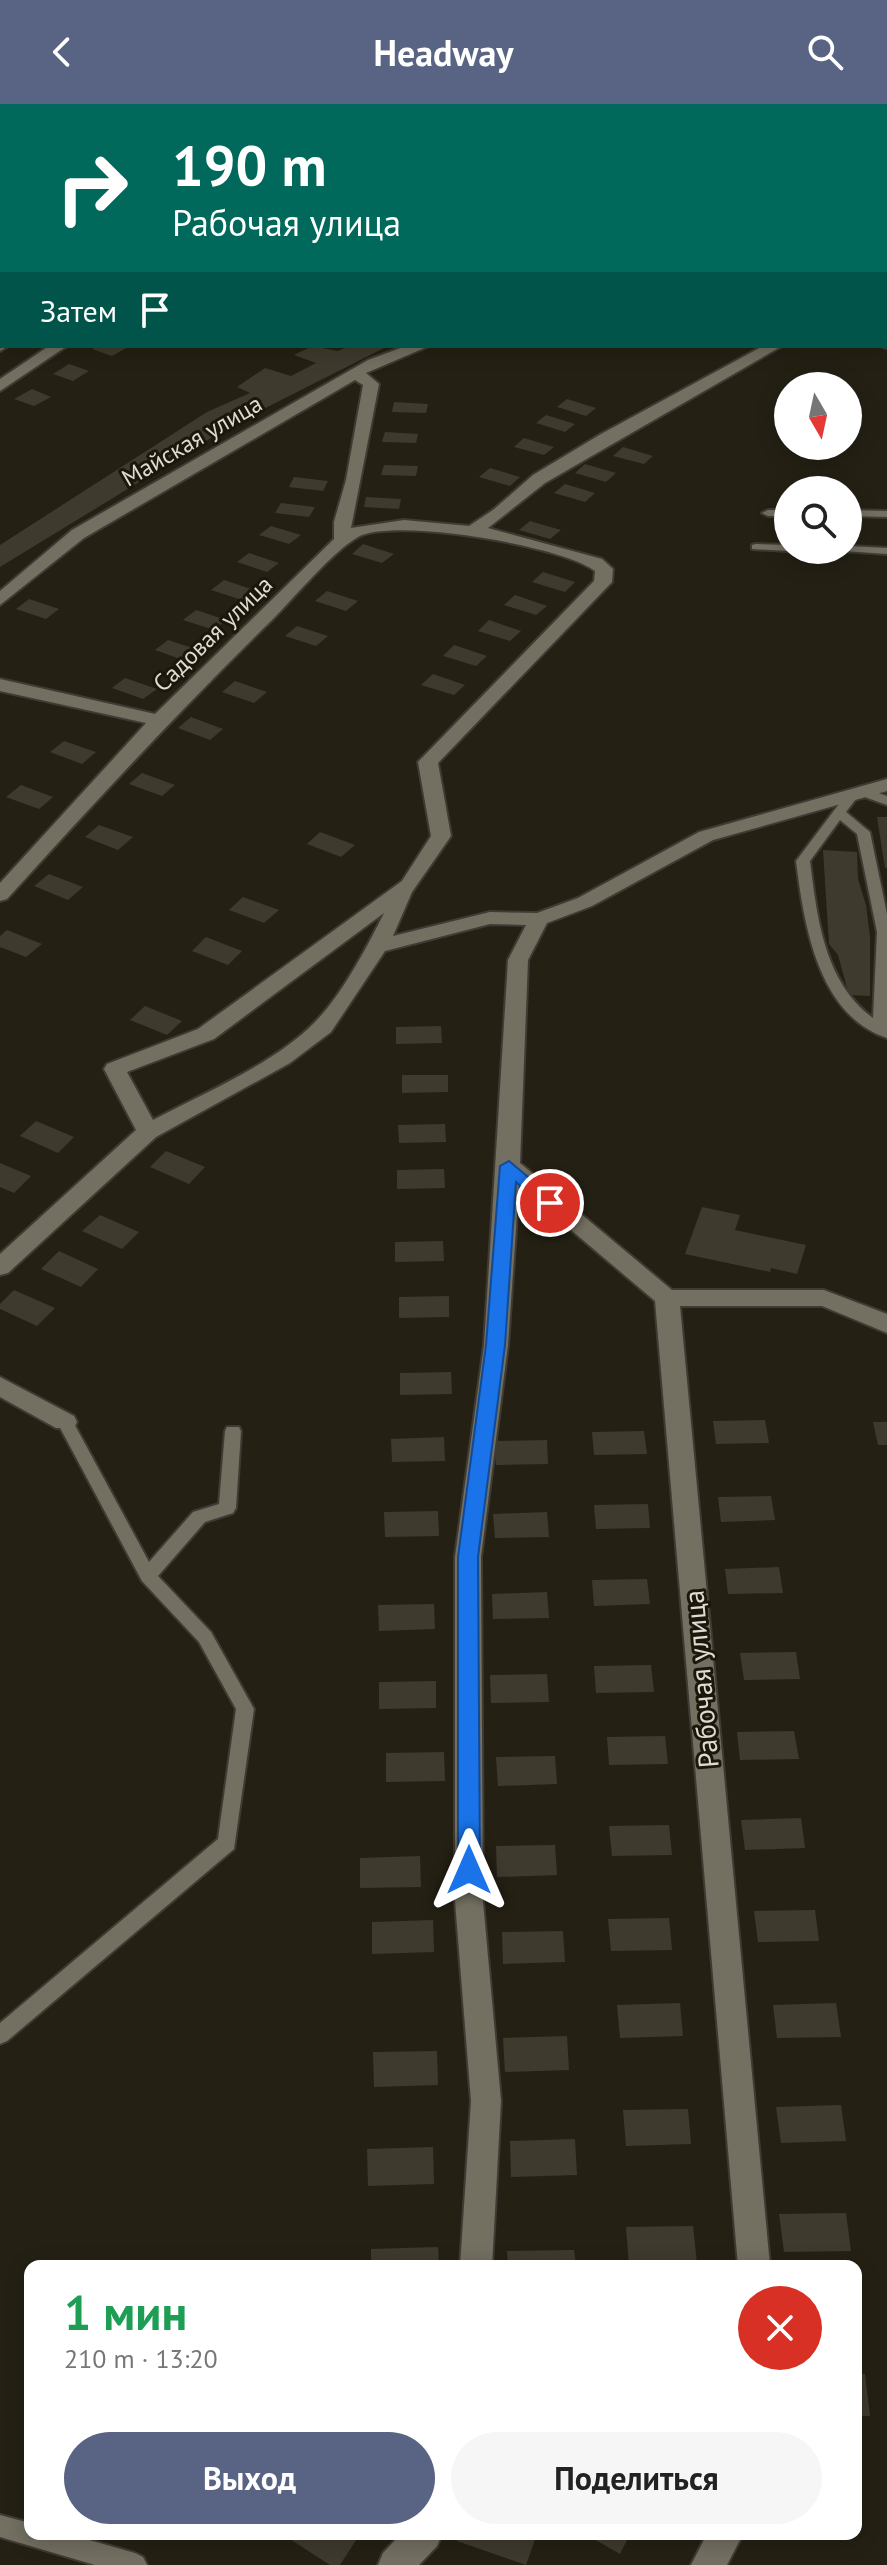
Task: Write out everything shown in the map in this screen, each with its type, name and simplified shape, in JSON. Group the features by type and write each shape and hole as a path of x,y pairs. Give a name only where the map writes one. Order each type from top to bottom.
{"street":[{"path":"0,386 56,348"},
{"name":"Майская улица","path":"0,600 78,534 373,363 415,348"},
{"path":"472,531 553,471 607,437 770,348"},
{"path":"343,540 342,522 354,480 371,384 357,374"},
{"path":"0,1267 148,1132 282,1058 323,1027 378,946 395,906 441,836 428,762 603,582 604,569 596,563 509,537 472,531 408,526 373,527 350,532 343,540"},
{"name":"Садовая улица","path":"0,895 159,720 343,540"},
{"path":"0,685 159,720"},
{"path":"378,946 490,918 539,919 585,902 706,836 887,785"},
{"path":"148,1132 115,1069 206,1034 409,885"},
{"path":"476,2260 486,2101 469,1901 468,1557 496,1345 509,1166 518,960 539,919"},
{"path":"509,1166 667,1298 824,1298 887,1324"},
{"name":"Рабочая улица","path":"667,1298 753,2260"},
{"path":"0,1386 65,1422"},
{"path":"395,2565 419,2540"},
{"path":"708,2565 723,2540"}],"lane":[{"path":"768,513 774,513"},
{"path":"862,513 887,514"},
{"path":"756,547 774,548"},
{"path":"862,550 887,551"},
{"path":"839,813 863,832 884,932 883,1031 866,1022 834,989 811,926 803,861 839,813 858,793 887,801"},
{"path":"0,2035 227,1843 245,1709 205,1637 148,1576 65,1422"},
{"path":"148,1576 199,1517 227,1508 233,1431"},
{"path":"0,2526 24,2533"},
{"path":"48,2540 135,2565"}],"building":[{"path":"94,348 126,348 112,356"},
{"path":"308,348 338,351 345,348 384,348 234,424 0,567 0,545 207,412 250,393 237,387 265,368 291,376 316,363 294,355"},
{"path":"69,364 89,371 73,381 53,374"},
{"path":"32,389 51,397 34,406 14,399"},
{"path":"567,399 596,408 586,416 557,407"},
{"path":"394,402 428,404 426,413 392,412"},
{"path":"546,415 575,424 565,432 536,423"},
{"path":"385,432 418,434 416,443 382,442"},
{"path":"524,438 554,447 544,455 514,447"},
{"path":"623,447 653,456 644,464 613,456"},
{"path":"585,464 616,473 606,482 575,473"},
{"path":"384,465 418,466 416,476 381,475"},
{"path":"490,468 520,477 510,486 479,477"},
{"path":"294,477 328,481 323,491 289,487"},
{"path":"565,484 595,493 585,502 554,493"},
{"path":"366,497 401,499 399,509 364,507"},
{"path":"281,503 315,507 309,517 275,513"},
{"path":"530,521 561,530 550,539 519,530"},
{"path":"271,526 301,535 289,544 259,535"},
{"path":"363,544 394,554 382,563 352,554"},
{"path":"249,553 279,563 267,572 237,562"},
{"path":"543,572 575,582 565,592 532,582"},
{"path":"224,580 254,590 242,600 211,590"},
{"path":"327,591 358,601 346,611 315,601"},
{"path":"515,595 547,606 536,615 504,605"},
{"path":"29,599 59,609 46,619 16,609"},
{"path":"196,610 226,620 214,630 183,620"},
{"path":"489,620 521,631 510,641 478,631"},
{"path":"297,626 328,636 316,646 285,636"},
{"path":"168,640 199,650 186,661 155,650"},
{"path":"454,645 487,656 476,666 443,656"},
{"path":"433,674 465,685 454,695 421,685"},
{"path":"125,678 157,689 143,699 112,688"},
{"path":"235,681 267,692 254,703 222,692"},
{"path":"191,717 223,729 210,740 178,728"},
{"path":"64,741 96,752 82,764 50,752"},
{"path":"142,773 175,785 162,796 129,784"},
{"path":"21,785 53,797 39,809 6,797"},
{"path":"877,817 887,817 887,868 885,868"},
{"path":"99,825 133,837 118,850 85,837"},
{"path":"320,832 355,845 341,857 307,844"},
{"path":"823,850 857,852 858,879 866,905 870,937 870,996 849,995 838,955 829,944"},
{"path":"49,874 83,887 68,900 34,886"},
{"path":"243,897 279,910 264,923 229,910"},
{"path":"7,930 42,944 26,957 0,947 0,936"},
{"path":"206,937 242,951 228,965 192,951"},
{"path":"145,1006 182,1021 167,1035 130,1020"},
{"path":"441,1026 442,1043 396,1044 396,1027"},
{"path":"402,1075 448,1075 448,1092 402,1093"},
{"path":"36,1121 74,1137 58,1153 20,1136"},
{"path":"445,1124 446,1142 399,1143 398,1125"},
{"path":"166,1151 205,1167 189,1184 150,1167"},
{"path":"0,1163 31,1176 14,1193 0,1187"},
{"path":"444,1169 445,1188 397,1189 397,1170"},
{"path":"702,1207 740,1215 735,1230 806,1245 797,1274 771,1268 770,1272 685,1254"},
{"path":"100,1215 139,1232 122,1249 82,1231"},
{"path":"443,1241 444,1261 395,1262 395,1242"},
{"path":"59,1251 98,1269 81,1287 41,1269"},
{"path":"14,1290 55,1308 37,1326 0,1309 0,1304"},
{"path":"449,1296 449,1317 399,1318 399,1297"},
{"path":"451,1372 452,1394 400,1395 400,1373"},
{"path":"765,1420 769,1443 716,1444 713,1421"},
{"path":"873,1422 887,1422 887,1445 878,1445"},
{"path":"644,1431 647,1454 594,1455 592,1432"},
{"path":"444,1437 445,1461 392,1462 391,1439"},
{"path":"547,1440 548,1464 496,1465 494,1441"},
{"path":"771,1496 775,1520 721,1522 718,1497"},
{"path":"648,1504 650,1528 596,1529 594,1505"},
{"path":"438,1511 439,1536 385,1537 384,1512"},
{"path":"547,1512 549,1537 495,1538 493,1514"},
{"path":"779,1567 783,1593 728,1594 725,1569"},
{"path":"647,1579 650,1604 594,1606 592,1580"},
{"path":"547,1592 549,1618 493,1619 492,1594"},
{"path":"434,1604 435,1629 379,1631 378,1605"},
{"path":"796,1652 800,1679 744,1680 740,1653"},
{"path":"651,1665 654,1692 596,1693 594,1666"},
{"path":"547,1674 549,1702 491,1703 490,1675"},
{"path":"436,1681 436,1708 379,1709 379,1682"},
{"path":"794,1731 799,1759 740,1760 737,1732"},
{"path":"665,1736 668,1764 609,1765 607,1737"},
{"path":"444,1752 445,1781 386,1782 386,1753"},
{"path":"555,1756 557,1784 498,1786 496,1757"},
{"path":"801,1818 805,1848 745,1850 741,1820"},
{"path":"669,1825 672,1855 612,1856 609,1826"},
{"path":"555,1845 557,1875 497,1877 496,1846"},
{"path":"420,1856 421,1887 360,1888 360,1858"},
{"path":"815,1910 819,1941 758,1942 754,1911"},
{"path":"669,1918 672,1950 611,1951 608,1919"},
{"path":"433,1920 434,1952 372,1954 372,1922"},
{"path":"563,1931 565,1962 503,1964 502,1932"},
{"path":"680,2003 683,2036 620,2038 617,2005"},
{"path":"836,2003 841,2037 777,2038 773,2005"},
{"path":"567,2036 569,2070 505,2072 503,2038"},
{"path":"437,2051 438,2085 374,2087 373,2052"},
{"path":"841,2105 846,2141 781,2143 776,2107"},
{"path":"688,2109 691,2144 626,2146 623,2110"},
{"path":"575,2139 577,2175 511,2177 510,2141"},
{"path":"433,2147 434,2184 368,2186 367,2149"},
{"path":"846,2213 851,2251 784,2252 779,2214"},
{"path":"693,2226 697,2260 629,2260 626,2227"},
{"path":"438,2247 439,2260 371,2260 371,2249"},
{"path":"574,2250 575,2260 508,2260 507,2251"},
{"path":"862,2374 865,2374 870,2416 862,2416"},
{"path":"291,2540 356,2540 340,2565 330,2565"},
{"path":"457,2540 535,2540 526,2565"},
{"path":"596,2540 627,2540 620,2554"}],"route":[{"path":"469,1870 468,1557 479,1453 496,1345 509,1166 550,1203"}]}
